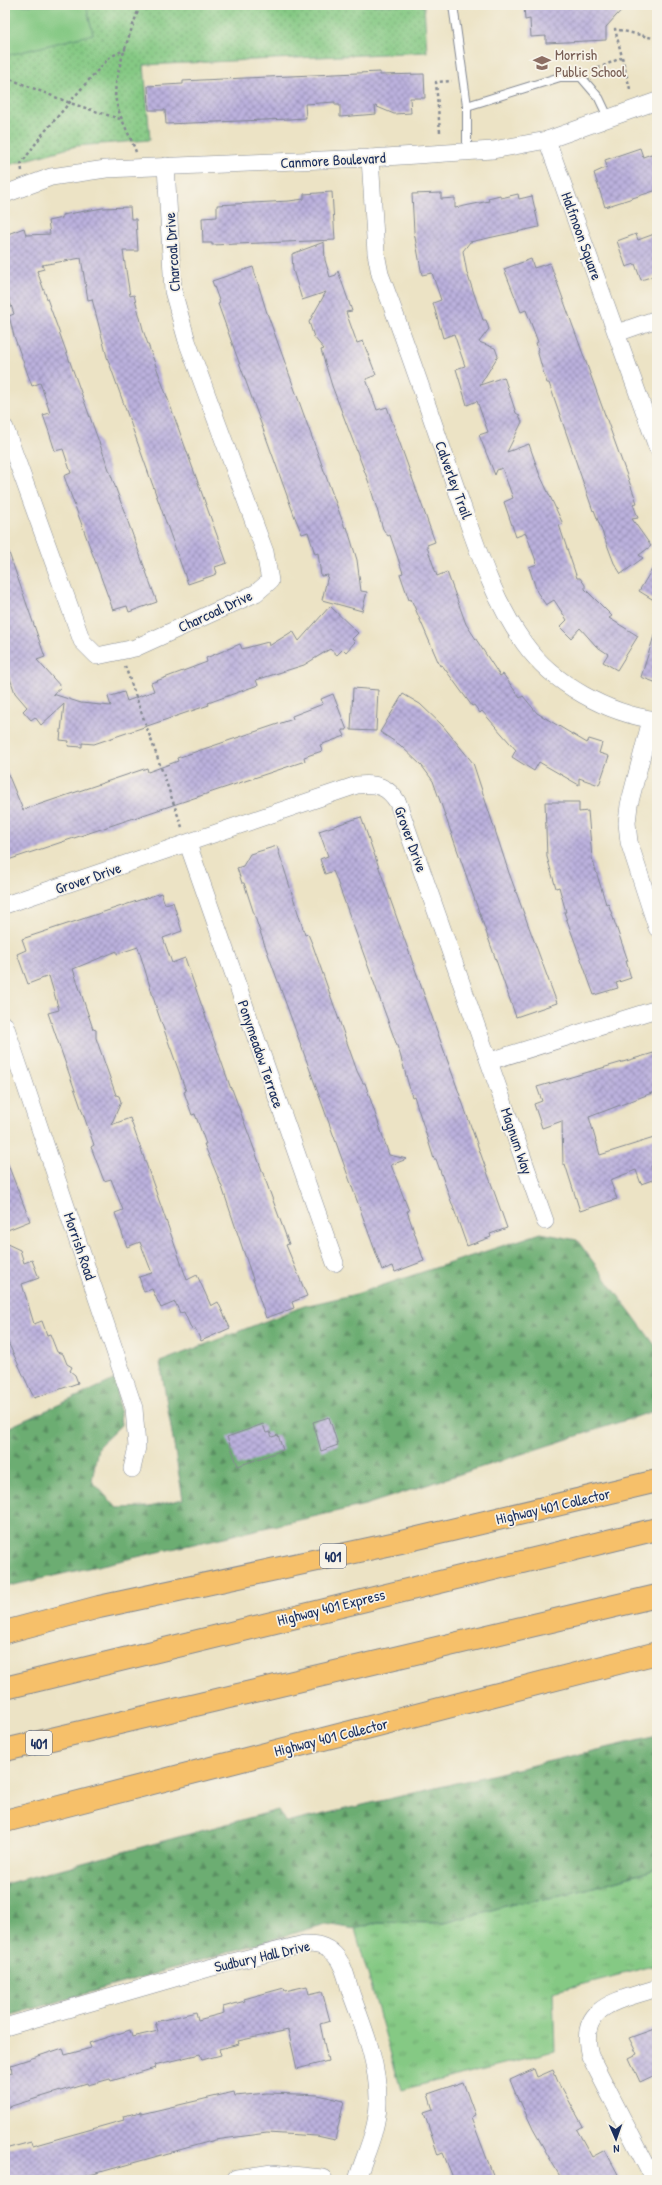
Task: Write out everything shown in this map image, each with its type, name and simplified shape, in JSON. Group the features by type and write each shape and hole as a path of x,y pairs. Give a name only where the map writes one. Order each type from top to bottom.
{"highway":[{"name":"Highway 401 Collector","path":"5,1632 99,1607 401,1542 657,1481"},
{"name":"Highway 401 Express","path":"5,1688 56,1674 657,1529"},
{"name":"401","path":"5,1750 657,1596"},
{"name":"Highway 401 Collector","path":"5,1821 657,1653"},
{"path":"5,1684 56,1674"},
{"path":"5,1764 73,1735"}],"street":[{"name":"Canmore Boulevard","path":"5,194 51,177 78,172 166,166 370,158 467,152 517,146 547,140 657,101"},
{"name":"Halfmoon Square","path":"547,140 657,447"},
{"name":"Calverley Trail","path":"370,158 376,253 380,274 494,589 524,644 537,659 564,683 617,710 654,720"},
{"name":"Charcoal Drive","path":"5,428 82,641 97,656 135,648 256,593 270,581 265,552 187,341 173,291 166,166"},
{"path":"617,332 657,319"},
{"path":"654,720 629,805 627,827 630,842 657,928"},
{"name":"Grover Drive","path":"5,906 357,786 368,784 382,787 392,793 401,811 490,1061"},
{"name":"Ponymeadow Terrace","path":"188,844 335,1263"},
{"path":"490,1061 657,1009"},
{"name":"Morrish Road","path":"5,1026 10,1054 134,1408 137,1447 132,1470"},
{"name":"Magnum Way","path":"490,1061 545,1221"},
{"name":"Sudbury Hall Drive","path":"5,2026 209,1968 304,1944 318,1944 334,1954 341,1964 362,2021 376,2072 378,2106 374,2136 357,2180"},
{"path":"654,2180 590,2056 587,2046 587,2028 590,2021 599,2010 614,2003 657,1988"},
{"path":"237,2180 272,2175 322,2180"}],"lane":[{"path":"453,5 467,106 467,152"},
{"path":"467,106 560,77 581,77 600,98 608,118"}],"path":[{"path":"134,146 120,119 115,98 119,71 140,5"},
{"path":"630,89 621,58 615,29 657,39"},
{"path":"21,164 41,136 110,57 126,49"},
{"path":"581,77 621,58"},
{"path":"5,77 70,104 120,119"},
{"path":"440,132 436,82 463,80"},
{"path":"119,651 188,844"}],"green space":[{"path":"5,5 424,5 427,52 144,65 150,140 76,146 5,166"},
{"path":"5,5 86,5 93,34 5,56"},
{"path":"541,1233 577,1240 657,1348 657,1410 365,1505 5,1587 5,1429 116,1379 121,1425 98,1447 92,1481 117,1508 149,1507 183,1499 160,1362 304,1306 356,1294"},
{"path":"657,1736 657,1869 565,1895 509,1905 445,1923 378,1922 355,1929 326,1924 5,2017 5,1884 278,1810 286,1823"},
{"path":"657,1869 657,1965 553,1992 555,2051 401,2090 355,1929 378,1922 445,1923 509,1905 565,1895"}],"building":[{"path":"524,5 626,5 606,27 606,40 546,43 546,36 531,37 530,19 525,20"},
{"path":"380,72 380,75 424,74 425,98 410,98 411,113 394,114 375,106 376,114 340,117 340,105 335,105 335,102 305,104 306,118 289,119 166,124 165,110 149,110 148,86 183,84 183,81"},
{"path":"640,148 643,157 657,152 657,190 605,207 594,173 607,167 605,160"},
{"path":"332,192 335,240 212,245 212,243 203,243 202,218 217,217 217,205 289,201 304,199 304,194"},
{"path":"441,193 441,199 455,198 455,208 489,201 488,198 500,195 501,198 518,194 519,199 532,196 539,227 470,242 463,251 467,273 483,320 486,320 489,329 479,342 495,348 498,356 480,385 504,377 516,413 519,415 522,422 507,452 529,444 539,473 563,524 559,525 577,578 580,578 585,585 585,589 612,616 609,618 638,636 617,670 603,662 608,654 596,646 580,628 571,638 560,627 567,620 554,600 546,605 537,592 529,567 537,564 526,533 516,537 504,502 513,498 502,468 497,470 495,475 479,435 488,432 477,401 467,405 456,369 465,366 454,334 443,338 433,303 441,300 432,273 422,275 414,232 412,194"},
{"path":"130,207 131,219 136,219 138,251 123,251 130,296 134,295 144,333 227,563 215,567 217,573 214,575 188,584 107,357 92,299 88,300 81,258 42,265 44,269 37,271 157,602 129,612 127,606 113,610 64,476 71,473 63,449 55,451 43,415 50,413 42,388 40,383 32,386 14,336 9,316 14,314 5,287 5,235 24,228 26,235 50,234 48,221 62,218 62,215 103,208"},
{"path":"657,233 657,275 641,280 635,264 626,267 617,241 636,234 638,240"},
{"path":"324,242 325,260 330,277 336,275 338,271 352,311 346,312 357,343 363,341 376,375 366,379 377,410 387,407 435,542 427,545 427,547 437,576 447,572 466,624 500,676 503,674 520,698 523,696 537,713 587,743 589,739 602,743 599,753 609,756 599,785 579,778 579,785 539,762 534,771 512,757 516,750 482,711 480,713 474,705 472,706 442,665 440,666 411,599 409,600 400,574 403,573 390,535 388,536 383,529 369,483 332,386 321,350 324,349 314,337 309,322 326,292 302,300 293,270 292,254"},
{"path":"531,259 534,268 550,263 637,503 633,504 638,518 632,519 651,546 639,555 643,558 621,574 614,563 594,510 593,511 549,383 547,383 543,371 537,350 536,343 538,342 526,310 521,312 504,269"},
{"path":"253,267 266,310 327,479 345,528 347,527 357,560 361,591 367,592 362,611 322,600 328,575 321,576 318,553 315,554 308,532 302,534 294,515 218,304 220,303 212,281"},
{"path":"5,550 8,550 45,657 37,660 61,687 53,694 81,703 111,706 108,697 124,692 127,701 154,691 151,683 207,662 206,658 240,644 242,649 268,642 269,646 293,631 299,641 330,606 358,633 352,639 355,642 346,652 343,649 337,655 330,649 304,665 256,680 258,685 208,703 209,705 94,744 82,743 82,747 68,746 69,741 60,740 64,704 41,725 35,717 31,720 23,711 27,707 15,693 5,664"},
{"path":"657,561 657,602 639,591"},
{"path":"654,636 657,636 657,683 641,677"},
{"path":"353,688 378,690 376,731 351,730"},
{"path":"333,694 347,730 342,730 345,736 320,745 322,751 304,757 305,761 5,861 5,767 23,810 147,768 148,772 178,761 177,758 293,719 292,716 323,704 321,699"},
{"path":"403,694 420,704 443,726 473,763 509,873 557,1003 516,1017 433,781 422,766 400,745 380,732"},
{"path":"545,802 579,802 579,812 588,811 592,858 606,904 608,903 628,961 626,961 631,978 616,983 618,988 594,995 564,912 566,912 559,887 556,888 547,857"},
{"path":"361,817 507,1228 490,1234 491,1237 467,1246 436,1159 434,1159 414,1096 412,1097 400,1054 336,878 333,871 325,874 320,859 328,856 319,831"},
{"path":"277,846 305,935 308,934 313,946 357,1071 363,1083 365,1083 389,1155 407,1159 391,1165 409,1211 407,1211 424,1261 395,1272 393,1266 382,1270 258,926 244,883 242,883 237,868 243,866 250,854"},
{"path":"161,893 165,904 173,902 182,931 163,938 172,963 185,958 231,1089 289,1244 286,1245 307,1296 292,1302 294,1308 266,1318 222,1187 204,1144 206,1144 195,1114 192,1115 184,1092 186,1091 158,1013 138,947 117,954 117,951 73,969 93,1029 96,1030 96,1038 116,1095 119,1096 121,1102 111,1125 130,1118 187,1280 197,1275 211,1306 218,1302 230,1328 201,1341 195,1328 192,1330 184,1312 180,1313 175,1302 161,1308 152,1289 144,1292 139,1277 152,1273 140,1242 127,1247 115,1213 123,1210 111,1179 104,1181 91,1147 94,1145 48,1013 59,1010 49,976 28,984 17,954 26,950 22,939"},
{"path":"657,1052 657,1091 589,1117 600,1155 657,1137 657,1164 651,1166 655,1179 641,1184 636,1170 610,1180 617,1199 580,1211 565,1164 563,1165 562,1121 542,1128 534,1104 542,1101 537,1087"},
{"path":"5,1157 30,1221 5,1231"},
{"path":"5,1243 20,1250 24,1263 32,1260 39,1278 22,1284 34,1324 42,1321 47,1335 50,1334 57,1352 63,1354 67,1364 72,1367 70,1371 75,1375 78,1383 34,1398 5,1336"},
{"path":"329,1417 338,1445 321,1451 313,1422"},
{"path":"263,1424 266,1433 270,1432 272,1437 278,1435 283,1450 238,1466 227,1437"},
{"path":"307,1986 309,1994 322,1991 330,2021 320,2024 328,2061 297,2069 288,2030 238,2041 239,2044 219,2049 221,2055 202,2060 200,2054 154,2065 155,2068 111,2081 110,2079 88,2085 87,2083 5,2108 5,2075 12,2073 11,2065 63,2048 65,2055 91,2048 89,2043 130,2030 132,2037 158,2031 155,2022 196,2012 198,2020 224,2013 223,2007 245,2001 244,1999 284,1988 285,1991"},
{"path":"657,2028 657,2074 640,2082 629,2058 637,2054 629,2038"},
{"path":"534,2069 537,2077 553,2070 561,2089 562,2088 583,2126 577,2130 592,2157 605,2150 621,2180 562,2180 533,2129 520,2101 519,2102 510,2080"},
{"path":"463,2082 475,2115 471,2117 495,2180 454,2180 443,2153 438,2155 424,2113 433,2110 428,2094"},
{"path":"234,2092 235,2096 267,2093 297,2094 318,2095 344,2101 335,2140 317,2136 267,2133 215,2140 72,2180 5,2180 5,2149 31,2142 32,2146 124,2120 123,2116 141,2112 141,2114"}],"place":[{"name":"Morrish Public School","path":"542,63"}]}
